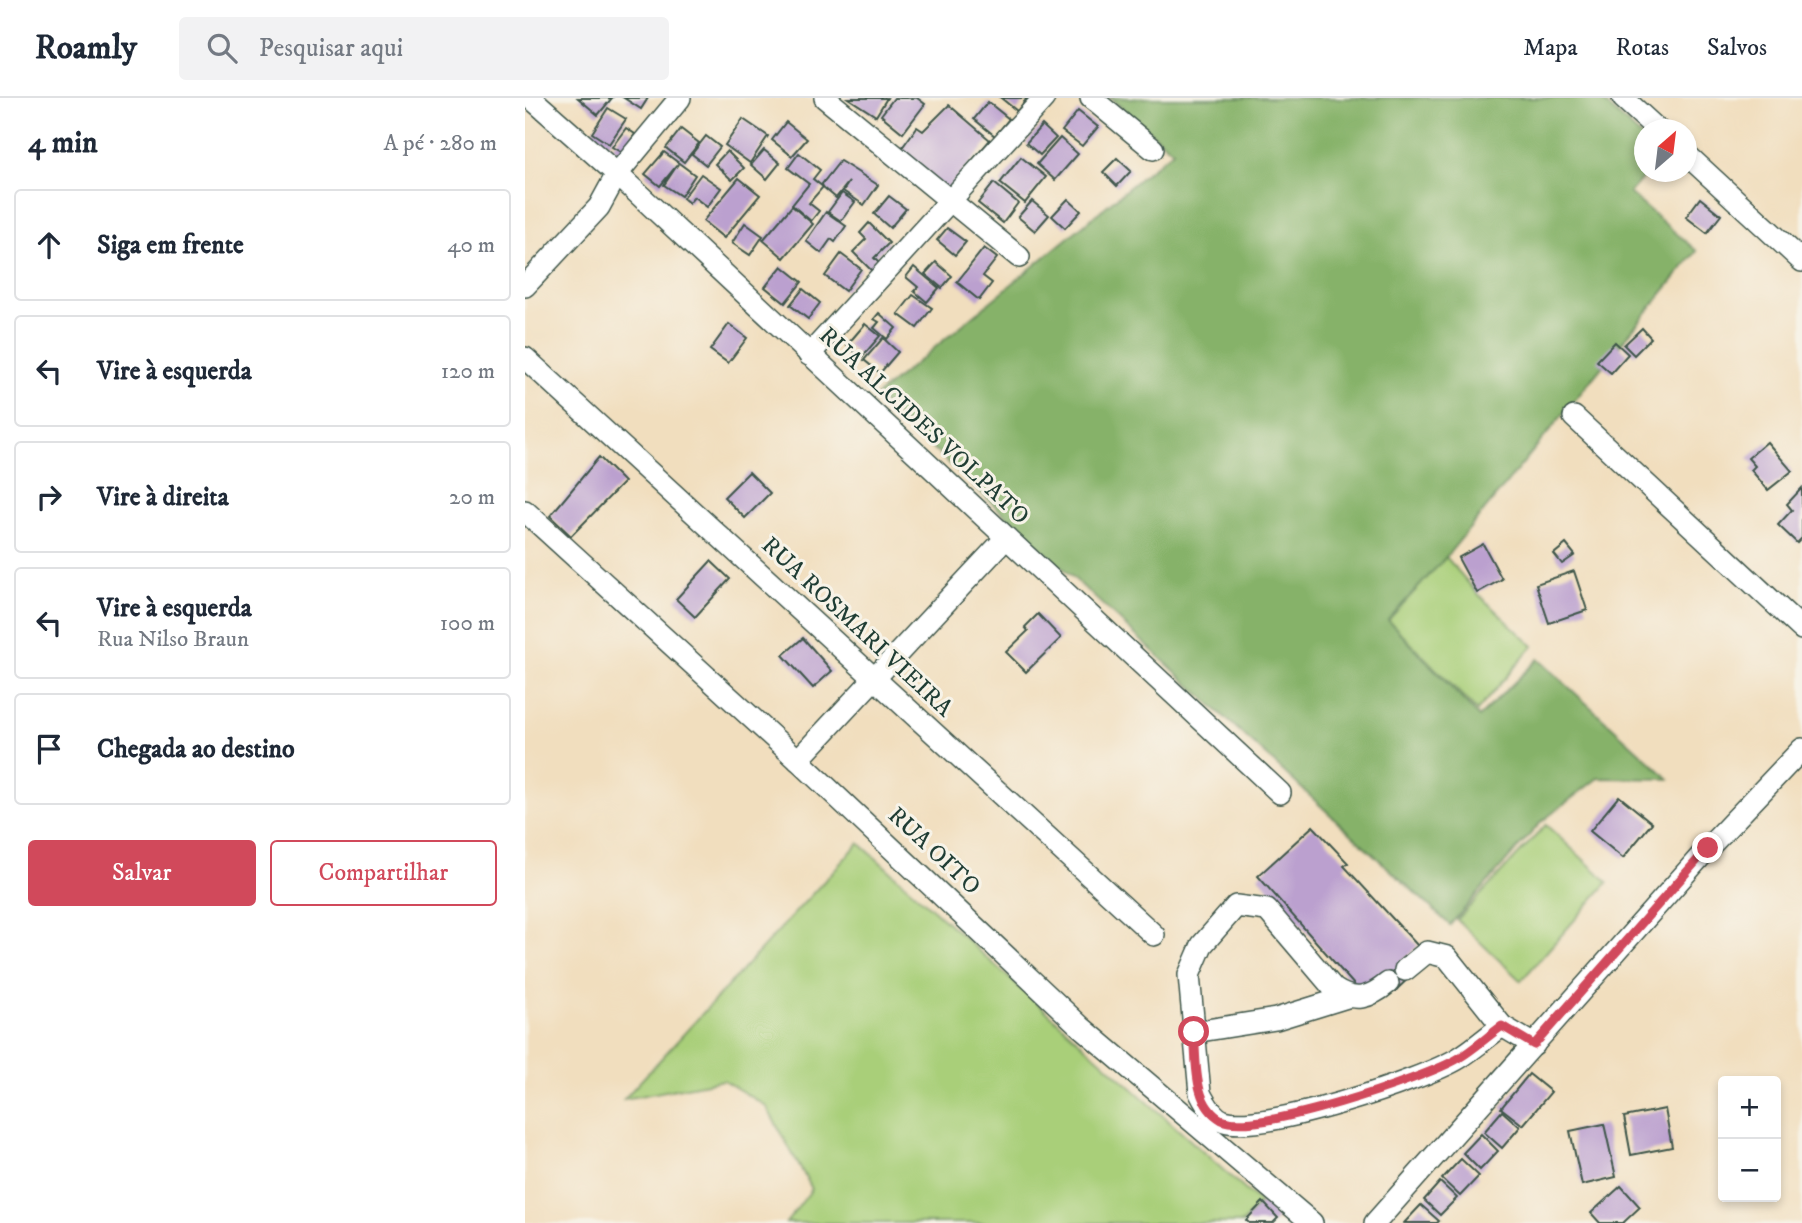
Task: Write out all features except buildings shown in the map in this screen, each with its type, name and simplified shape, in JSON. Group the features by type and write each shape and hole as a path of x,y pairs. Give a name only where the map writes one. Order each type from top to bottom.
{"street":[{"name":"RUA ALCIDES VOLPATO","path":"531,98 617,174 1280,793"},
{"path":"525,286 599,207 617,174 680,98"},
{"path":"825,98 1020,257"},
{"path":"809,355 1044,98"},
{"path":"1091,98 1153,149"},
{"path":"1623,98 1646,119"},
{"path":"1697,165 1802,261"},
{"name":"RUA ROSMARI VIEIRA","path":"525,358 1154,935"},
{"path":"1574,417 1802,629"},
{"name":"RUA OITO","path":"525,511 798,760 1081,1027 1312,1223"},
{"path":"798,760 1006,538"},
{"path":"1375,1223 1708,848 1802,749"},
{"path":"1347,998 1334,989 1267,910 1236,905 1202,945 1189,975 1200,1093 1207,1106 1224,1121 1264,1122 1411,1081 1459,1058 1502,1026"},
{"path":"1405,970 1427,952 1447,957 1502,1026 1534,1045"},
{"path":"1194,1032 1276,1019 1347,998 1372,997 1388,983"}],"green space":[{"path":"1110,98 1599,98 1634,130 1634,182 1639,182 1629,193 1697,251 1446,557 1388,620 1479,717 1538,659 1669,779 1598,778 1541,822 1450,925 876,396 1173,151"},
{"path":"1446,557 1477,593 1533,646 1477,711 1388,620"},
{"path":"1546,825 1608,882 1521,981 1457,920"},
{"path":"859,843 1260,1203 1243,1223 786,1223 812,1189 766,1106 723,1080 624,1099"}],"route":[{"path":"1194,1032 1200,1093 1207,1106 1224,1121 1264,1122 1411,1081 1459,1058 1502,1026 1534,1045 1708,848"}]}
